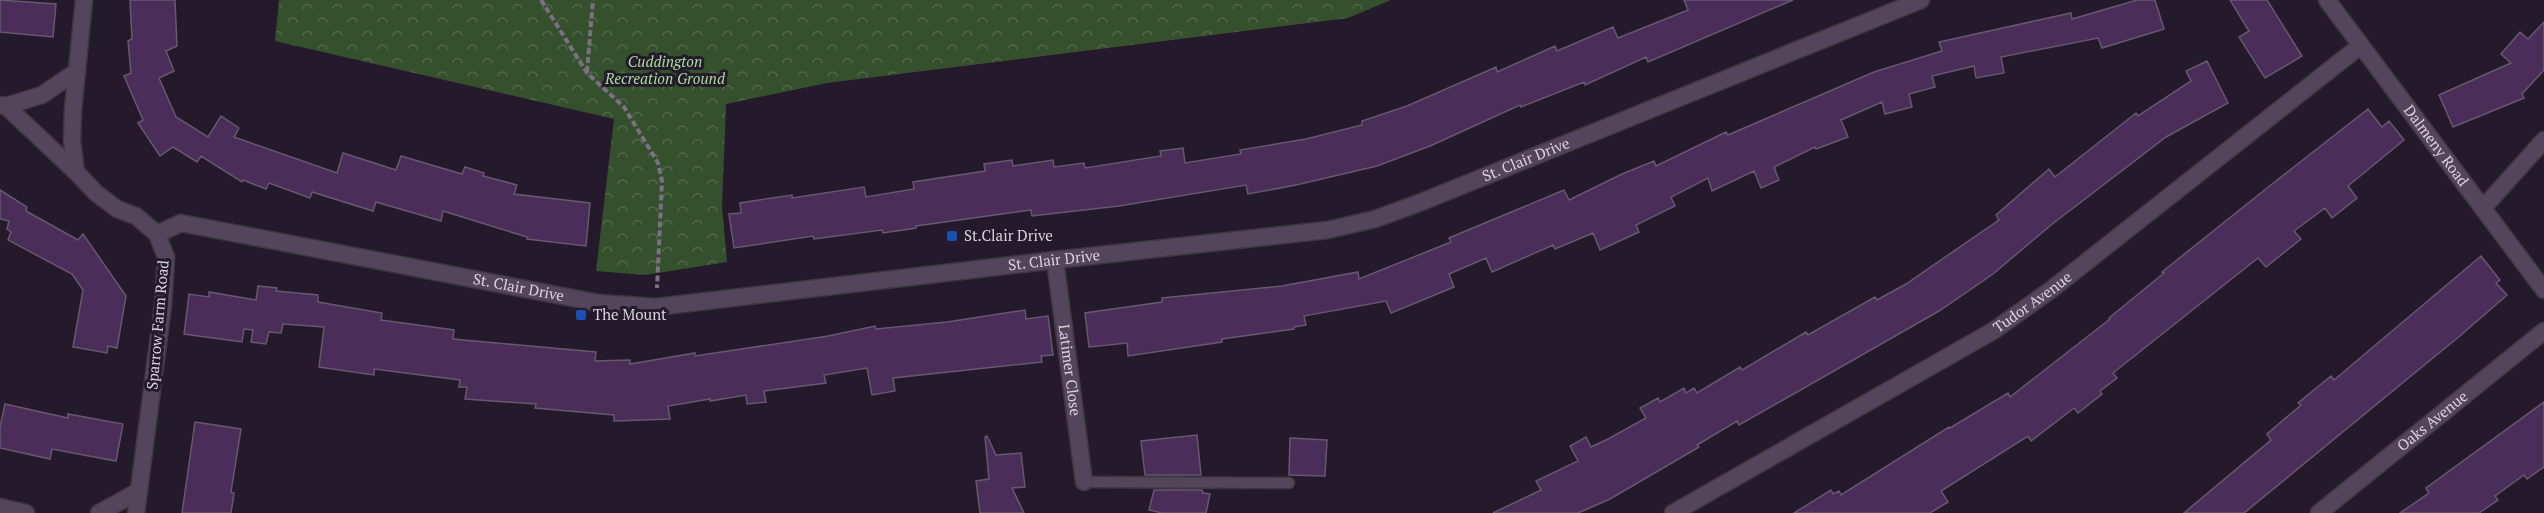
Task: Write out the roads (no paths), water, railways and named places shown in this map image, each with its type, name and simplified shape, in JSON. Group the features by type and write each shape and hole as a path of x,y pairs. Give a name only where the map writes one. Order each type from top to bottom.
{"street":[{"path":"76,172 72,141 84,0"},
{"name":"St. Clair Drive","path":"157,234 181,223 599,303 656,306 1328,230 1375,219 1921,0"},
{"name":"Dalmeny Road","path":"2327,0 2544,290"},
{"name":"Tudor Avenue","path":"1673,513 1993,331 2052,289 2360,46"},
{"path":"3,105 42,95 77,71"},
{"path":"3,105 96,193 117,209 136,216 157,234"},
{"path":"2484,207 2544,140"},
{"name":"Sparrow Farm Road","path":"136,513 164,292 166,257 157,234"},
{"name":"Latimer Close","path":"1055,260 1084,482"},
{"name":"Oaks Avenue","path":"2319,513 2544,331"},
{"path":"99,513 139,491"},
{"path":"0,507 26,513"}],"lane":[{"path":"1084,482 1289,483"}],"place":[{"name":"St.Clair Drive","path":"952,236"},
{"name":"The Mount","path":"581,315"}],"park label":[{"name":"Cuddington Recreation Ground","path":"665,70"}]}
